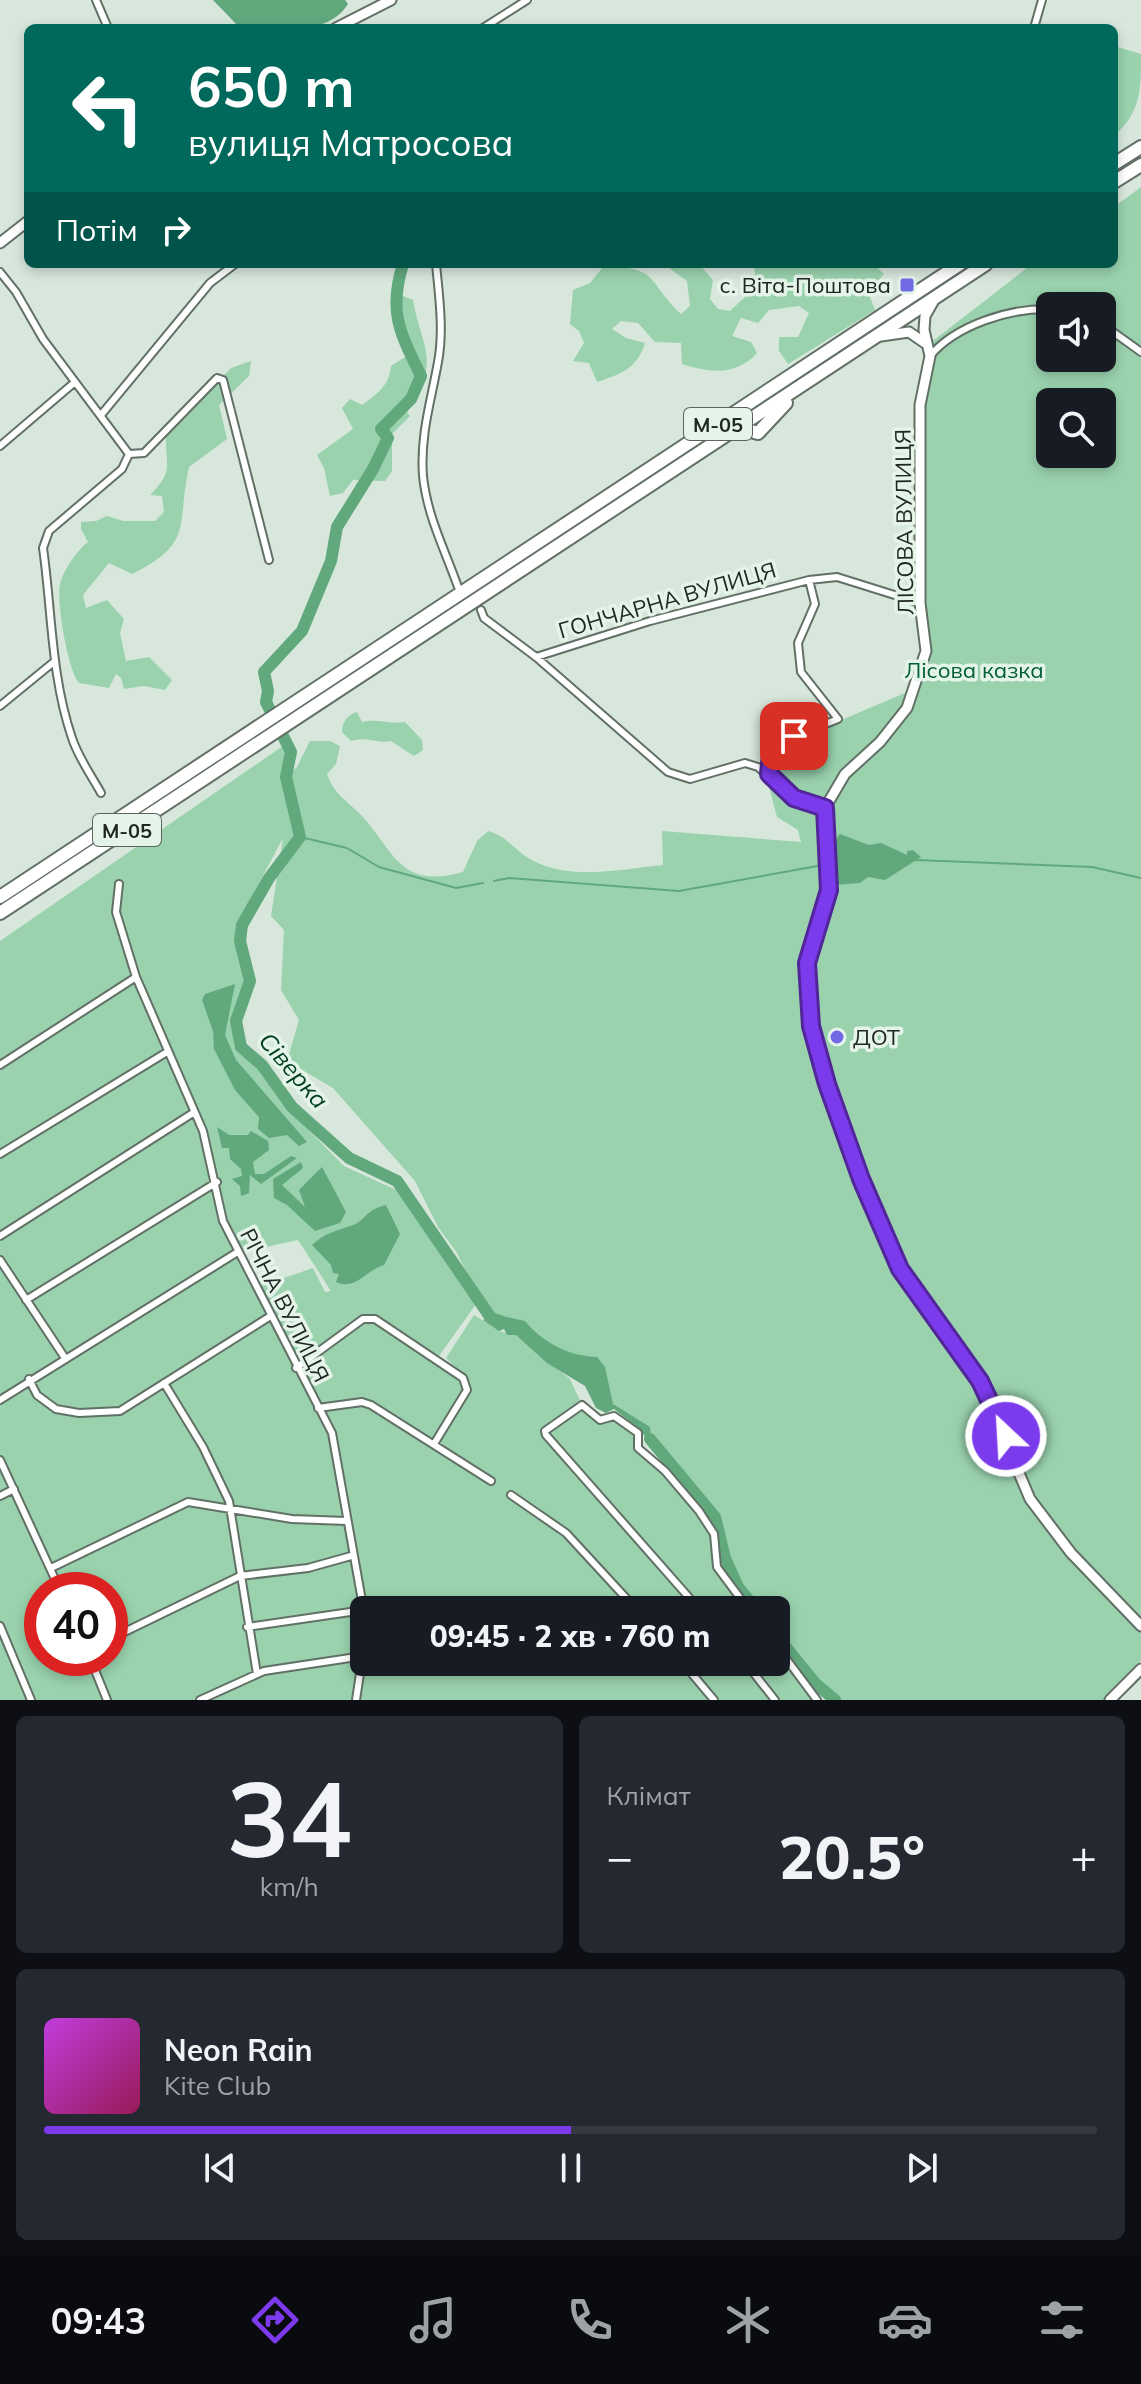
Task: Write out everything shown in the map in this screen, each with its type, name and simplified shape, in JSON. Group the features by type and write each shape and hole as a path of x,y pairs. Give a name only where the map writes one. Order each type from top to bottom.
{"highway":[{"path":"1118,161 1141,147"},
{"path":"1118,179 1141,165"},
{"name":"М-05","path":"480,590 780,382 954,268"},
{"path":"780,382 744,411 739,418 740,428 758,433 798,389 980,268"},
{"name":"М-05","path":"0,897 301,709 458,599 480,590 740,428"},
{"name":"М-05","path":"0,913 251,741"}],"street":[{"path":"96,0 106,24"},
{"path":"363,0 370,10"},
{"path":"344,24 391,0"},
{"path":"489,24 527,0"},
{"path":"1035,24 1042,0"},
{"path":"0,243 24,224"},
{"path":"101,415 210,283 230,268"},
{"path":"436,268 441,327 438,362 422,442 423,478 429,512 458,599"},
{"path":"0,272 101,415 106,427 129,454"},
{"name":"ЛІСОВА ВУЛИЦЯ","path":"825,808 845,774 880,742 913,697 926,651 920,603 920,405 929,351 925,316 933,302"},
{"path":"877,337 909,332 929,351 982,321 1036,308"},
{"path":"1116,334 1141,352"},
{"path":"129,454 144,453 217,378 223,380 269,560"},
{"path":"0,446 75,382"},
{"path":"101,793 73,740 55,661 44,539 122,469 129,454"},
{"name":"ГОНЧАРНА ВУЛИЦЯ","path":"536,657 650,621 809,580 837,577 920,603"},
{"name":"ГОНЧАРНА ВУЛИЦЯ","path":"769,774 772,745 838,719 801,672 798,643 815,604 809,580"},
{"path":"481,610 484,618 536,657 668,772 690,779 745,763 769,774 794,798 825,808 829,890 807,963 811,1026 827,1084 861,1179 900,1269 980,1381 1030,1499 1071,1553 1141,1626"},
{"path":"0,706 55,661"},
{"name":"РІЧНА ВУЛИЦЯ","path":"119,884 116,912 136,977 203,1131 217,1182 223,1221 236,1253 318,1408 338,1456 351,1556 360,1596"},
{"path":"0,1065 136,977"},
{"path":"0,1154 167,1052"},
{"path":"0,1236 193,1113"},
{"path":"26,1300 217,1182"},
{"path":"0,1400 29,1379 236,1253"},
{"path":"0,1260 65,1358"},
{"path":"29,1379 37,1395 56,1409 79,1413 120,1411 269,1317"},
{"path":"296,1368 363,1319 375,1319 463,1378 467,1390 434,1444"},
{"path":"164,1383 203,1447 230,1510 257,1674"},
{"path":"318,1408 362,1402 491,1481"},
{"path":"688,1596 546,1435 545,1431 582,1405 600,1420 614,1416 638,1433 638,1448 665,1471 714,1534 717,1567 739,1596"},
{"path":"0,1460 53,1572"},
{"path":"0,1496 14,1489"},
{"path":"511,1495 566,1533 624,1596"},
{"path":"51,1568 188,1502 230,1510 346,1521"},
{"path":"128,1630 240,1576 308,1568 351,1556"},
{"path":"247,1627 350,1613"},
{"path":"0,1626 31,1700"},
{"path":"200,1700 257,1674 350,1658"},
{"path":"790,1664 817,1700"},
{"path":"1110,1700 1141,1669"},
{"path":"97,1676 107,1700"},
{"path":"356,1700 360,1676"},
{"path":"694,1676 714,1700"},
{"path":"756,1676 775,1700"}],"green space":[{"path":"1118,47 1141,54 1138,100 1118,132"},
{"name":"Лісова казка","path":"1141,187 1141,1660 1106,1700 834,1700 790,1651 790,1596 745,1596 725,1558 715,1517 642,1428 620,1412 578,1365 490,1321 457,1253 438,1227 415,1181 333,1088 287,1061 299,1020 281,990 284,930 271,916 283,838 241,917 236,940 245,980 232,1021 236,1048 265,1075 282,1103 344,1166 396,1190 476,1304 434,1363 470,1382 446,1358 474,1315 502,1332 515,1334 570,1379 582,1405 600,1420 614,1416 638,1433 638,1448 665,1471 714,1534 717,1567 739,1596 350,1596 350,1676 790,1676 790,1664 817,1700 0,1700 0,941 283,746 291,752 290,774 310,741 330,741 340,746 336,764 327,774 333,787 363,817 402,865 426,876 463,872 477,841 488,831 500,836 528,858 560,870 577,872 663,865 662,831 801,842 798,830 777,817 768,783 773,749 912,690 922,676 925,406 934,364 933,341 1027,268 1118,268 1118,204","holes":["298,1240 331,1291 325,1292 313,1268 255,1288 237,1253"]},
{"path":"602,268 628,268 644,273 681,314 690,306 687,281 669,268 702,268 713,280 710,299 718,309 730,311 758,285 754,268 877,268 884,274 868,292 875,310 788,364 779,351 779,337 798,337 809,313 799,306 769,310 758,323 741,318 732,336 751,342 757,353 731,369 712,371 682,364 681,343 655,342 638,323 621,321 612,329 626,338 645,343 638,359 627,369 597,382 589,363 573,361 584,343 579,331 570,324 573,290 590,283"},
{"path":"401,295 413,300 427,366 424,379 406,410 410,416 392,434 392,471 385,481 353,480 343,493 330,496 324,468 317,455 353,429 342,408 350,399 362,405 368,401 385,384 391,366 405,357 411,342 402,321"},
{"path":"251,361 249,376 219,405 227,439 189,467 182,518 174,542 152,563 132,574 109,563 83,595 86,608 107,600 124,619 120,633 126,661 149,657 172,680 165,690 144,686 124,689 121,678 116,674 109,688 79,683 67,651 59,593 68,567 88,542 81,522 107,516 123,521 155,521 164,512 162,496 150,495 166,473 166,435 231,368"},
{"path":"357,712 362,722 405,722 422,740 423,750 414,756 391,741 351,741 342,728 348,717"}],"shaded area":[{"path":"213,0 345,0 348,4 339,15 322,24 236,24"},
{"path":"840,834 869,845 881,843 907,855 907,851 913,850 921,857 885,880 868,877 860,883 835,885 835,840"},
{"path":"235,984 225,1035 236,1060 307,1142 299,1146 287,1135 269,1138 258,1129 259,1117 235,1090 214,1049 213,1031 202,1000 205,994"},
{"path":"217,1127 229,1135 248,1135 251,1131 268,1141 269,1150 253,1162 255,1174 264,1174 291,1156 297,1158 261,1184 250,1175 249,1193 241,1196 240,1186 232,1179 242,1176 241,1169 230,1159 229,1148 222,1148"},
{"path":"301,1162 303,1168 282,1185 305,1207 299,1190 322,1167 346,1212 340,1223 315,1231 287,1205 274,1198 273,1179"},
{"path":"386,1205 400,1234 384,1265 355,1282 336,1282 339,1274 333,1273 331,1265 312,1245"},
{"path":"493,1314 525,1321 539,1335 566,1351 597,1357 605,1367 613,1404 650,1427 651,1438 661,1451 651,1447 641,1430 614,1409 606,1413 596,1408 585,1386 547,1363 516,1335 507,1335 504,1329 499,1331 483,1320"}],"waterway":[{"name":"Сіверка","path":"402,268 397,296 398,322 421,376 411,399 381,429 388,438 337,527 331,561 302,631 264,672 268,691 266,702 291,752 286,777 300,837 269,878 242,925 240,941 250,981 236,1021 241,1047 262,1065 292,1107 349,1158 397,1181 491,1318 502,1322"},
{"path":"300,837 347,848 379,867 456,888 483,883"},
{"path":"916,860 1092,867 1141,878"},
{"path":"494,881 509,878 679,891 823,865"},
{"name":"Сіверка","path":"650,1439 715,1517 725,1558 745,1596"},
{"name":"Сіверка","path":"790,1652 815,1683 835,1700"}],"place":[{"name":"с. Віта-Поштова","path":"907,285"},
{"name":"ДОТ","path":"837,1037"}],"route":[{"path":"794,736 772,745 769,774 794,798 825,808 829,890 807,963 811,1026 827,1084 861,1179 900,1269 980,1381 1006,1436"}]}
